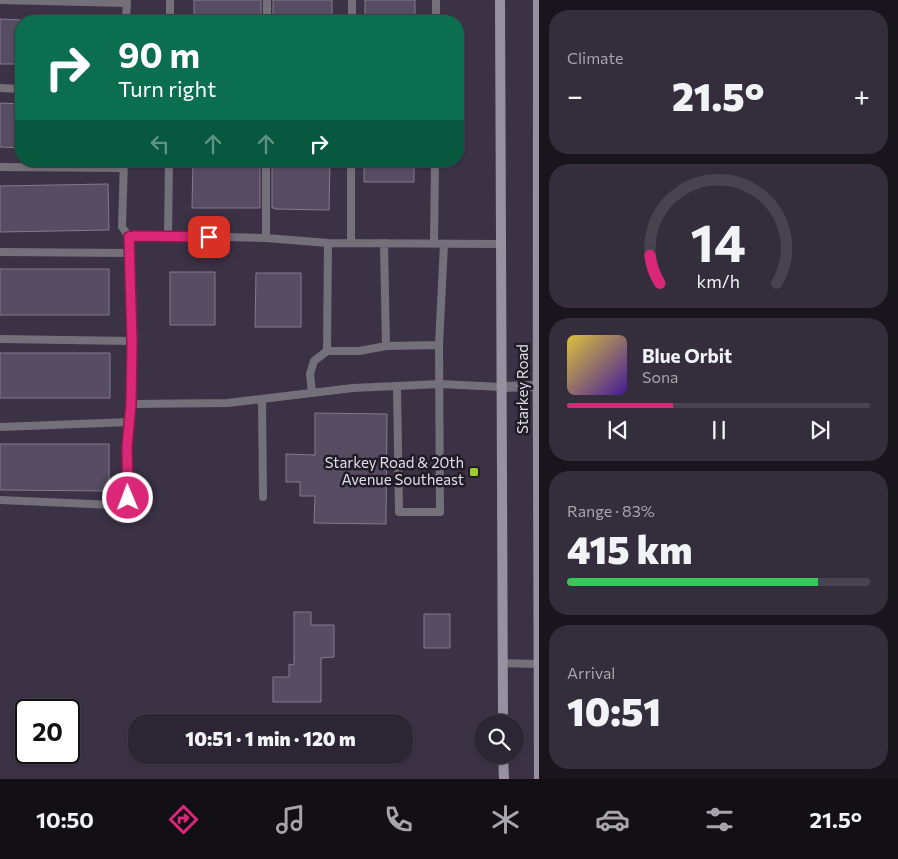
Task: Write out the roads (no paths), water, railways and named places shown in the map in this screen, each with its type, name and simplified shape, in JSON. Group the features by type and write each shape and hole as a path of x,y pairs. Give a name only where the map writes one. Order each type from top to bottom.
{"main road":[{"name":"Starkey Road","path":"500,0 503,714"},
{"name":"Starkey Road","path":"538,0 539,779"},
{"path":"503,764 504,779"}],"street":[{"path":"501,387 539,386"}],"lane":[{"path":"0,0 126,2 126,15"},
{"path":"170,0 170,15"},
{"path":"267,0 267,15"},
{"path":"352,0 352,15"},
{"path":"436,0 436,15"},
{"path":"0,88 15,89"},
{"path":"0,167 15,167"},
{"path":"0,500 114,505 128,498 127,447 131,404 132,341 129,237 122,227 123,167"},
{"path":"168,236 169,167"},
{"path":"266,167 266,238"},
{"path":"351,167 351,242"},
{"path":"434,243 435,167"},
{"path":"129,237 266,238 328,243 500,244"},
{"path":"327,351 328,243"},
{"path":"384,243 386,346"},
{"path":"397,386 398,512 440,512 439,345 444,244"},
{"path":"0,252 130,253"},
{"path":"0,339 132,341"},
{"path":"312,393 310,374 314,361 327,351 359,351 386,346 439,345"},
{"path":"131,404 228,403 353,388 440,384 501,387"},
{"path":"262,399 263,497"},
{"path":"0,427 130,422"},
{"path":"502,663 539,664"}],"place":[{"name":"Starkey Road & 20th Avenue Southeast","path":"474,472"}]}
